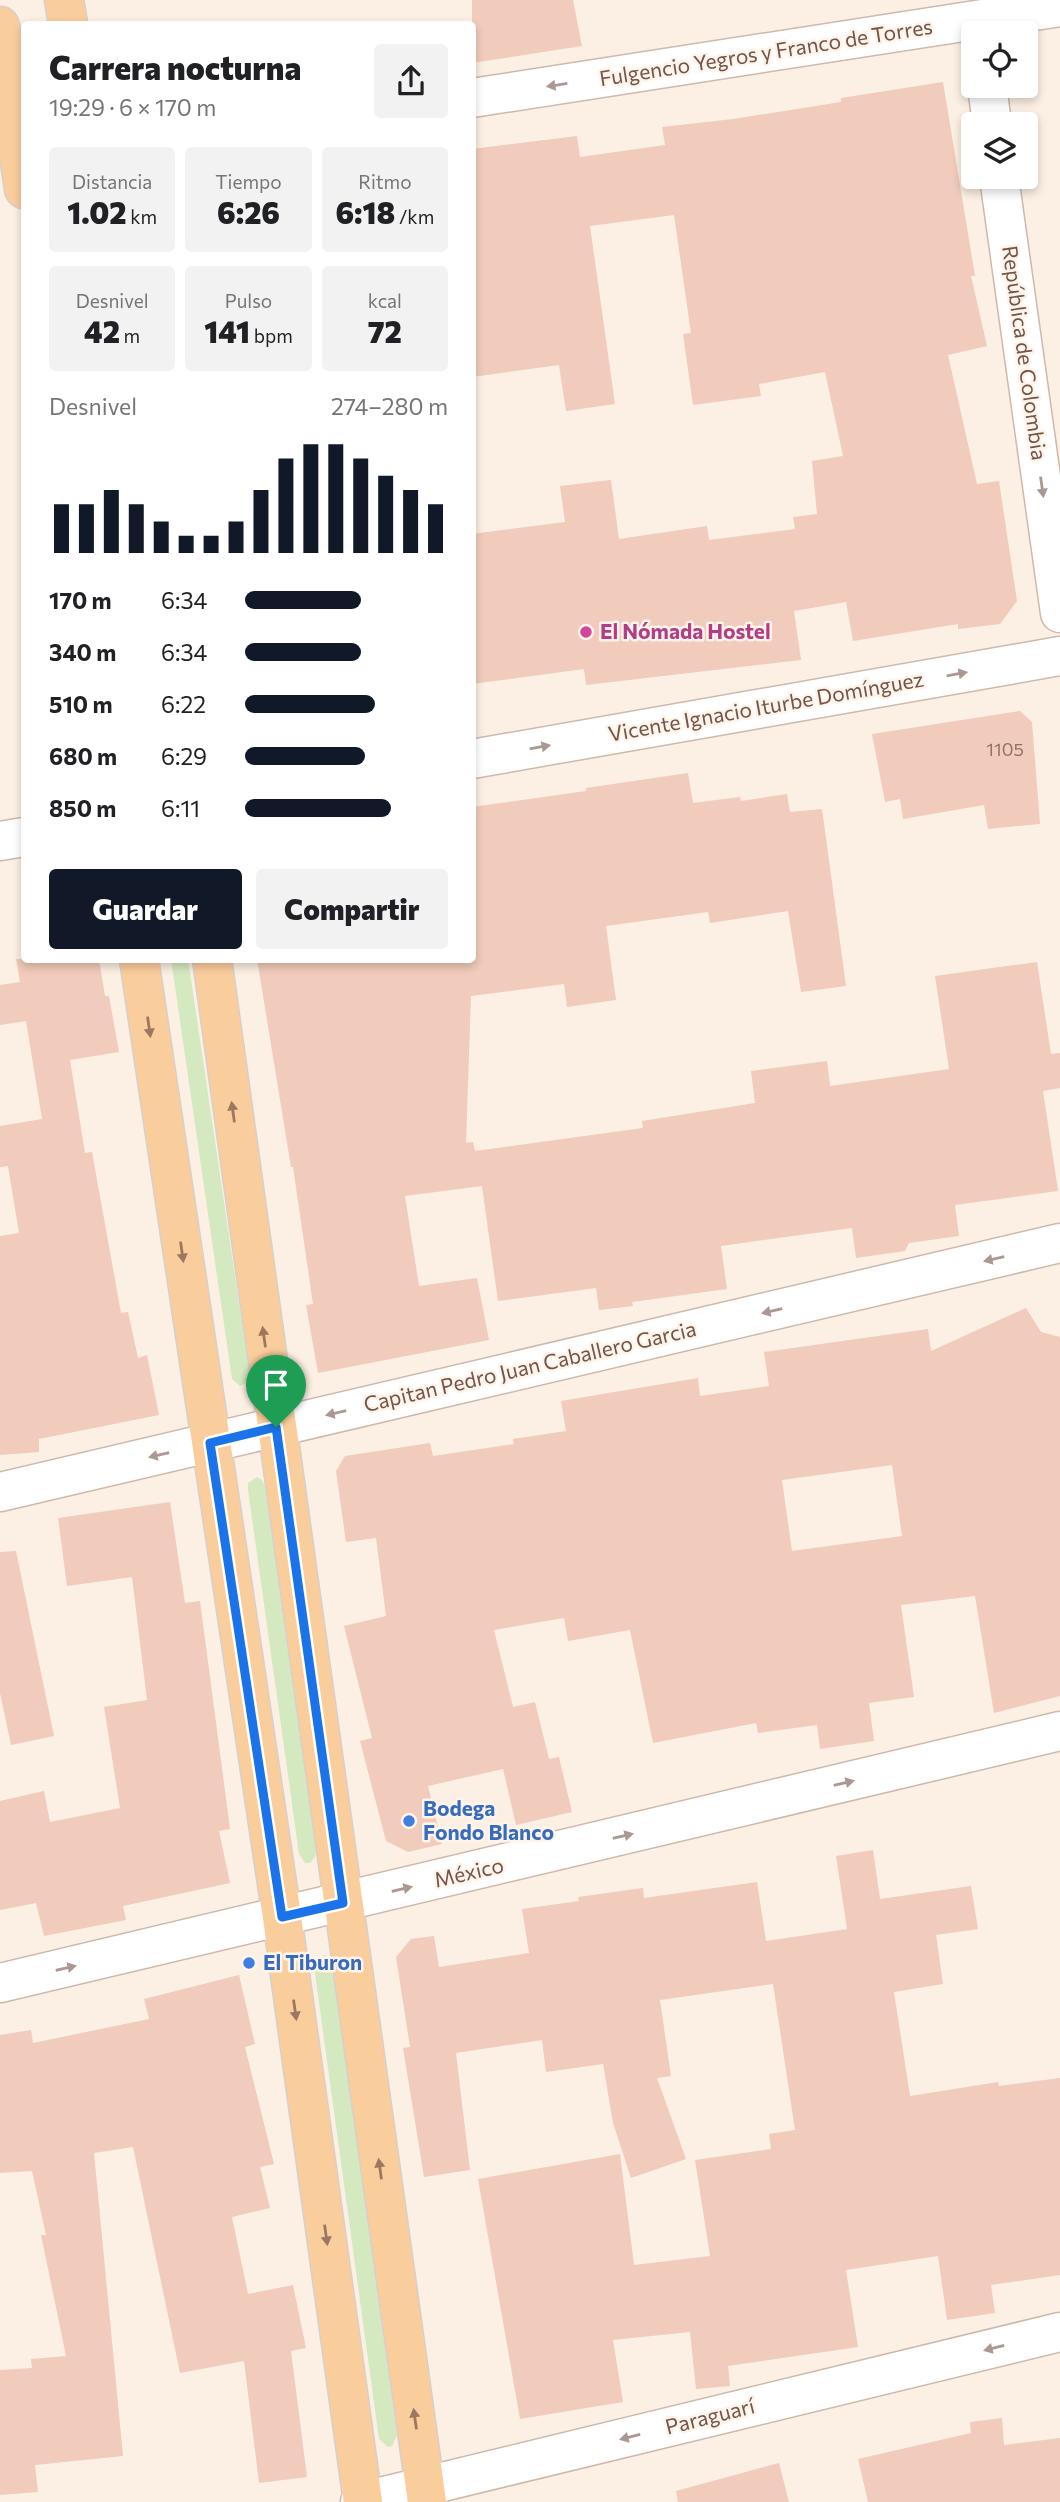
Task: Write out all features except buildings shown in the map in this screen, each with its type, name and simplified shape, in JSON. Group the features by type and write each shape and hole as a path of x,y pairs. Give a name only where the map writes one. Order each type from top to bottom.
{"main road":[{"path":"64,0 68,21"},
{"path":"0,26 18,174"},
{"path":"140,963 282,1917 362,2502"},
{"path":"213,963 425,2494"}],"street":[{"name":"Fulgencio Yegros y Franco de Torres","path":"476,97 1060,7"},
{"name":"República de Colombia","path":"1001,189 1060,613"},
{"name":"Vicente Ignacio Iturbe Domínguez","path":"476,758 1060,656"},
{"path":"0,841 21,838"},
{"name":"Capitan Pedro Juan Caballero Garcia","path":"0,1492 1060,1243"},
{"name":"México","path":"0,1983 1060,1731"},
{"name":"Paraguarí","path":"362,2502 425,2494 1060,2332"}],"green space":[{"path":"172,963 189,963 250,1377 248,1382 240,1386 232,1379"},
{"path":"257,1477 265,1487 316,1851 310,1863 305,1863 299,1854 248,1490 248,1483"},
{"path":"325,1955 332,1964 397,2435 392,2446 388,2447 379,2439 314,1966 315,1960"}],"place":[{"name":"El Nómada Hostel","path":"586,632"},
{"name":"Bodega Fondo Blanco","path":"409,1821"},
{"name":"El Tiburon","path":"249,1963"}],"route":[{"path":"276,1427 343,1903 282,1917 210,1443 276,1427"}]}
